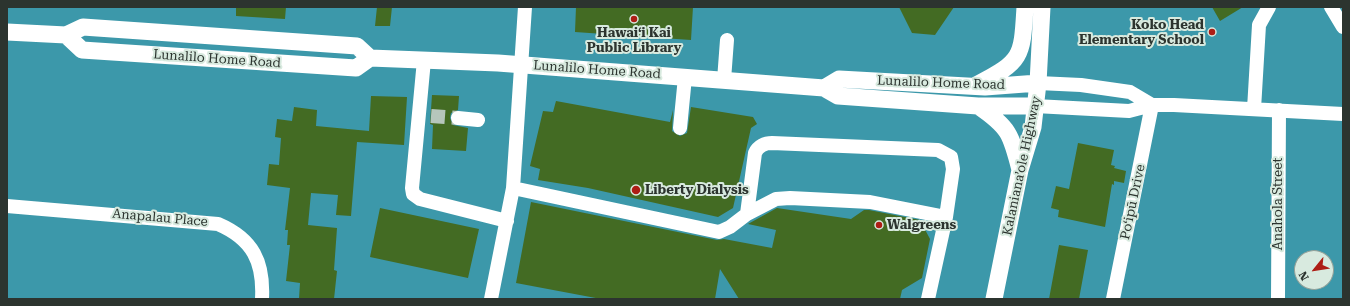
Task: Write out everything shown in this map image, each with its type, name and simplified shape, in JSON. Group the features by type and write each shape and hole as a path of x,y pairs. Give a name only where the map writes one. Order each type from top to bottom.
{"main road":[{"path":"975,86 1002,72 1015,60 1023,41 1025,7"},
{"name":"Kalaniana’ole Highway","path":"994,299 1020,170 1033,127 1038,83 1042,7"},
{"name":"Lunalilo Home Road","path":"7,32 66,35 83,27 357,46 370,58"},
{"name":"Lunalilo Home Road","path":"66,35 82,50 356,68 370,58 520,65 824,88 838,96 978,106 1035,106"},
{"name":"Lunalilo Home Road","path":"824,88 839,79 975,86 1038,83"},
{"path":"978,106 997,119 1010,134 1020,170"}],"street":[{"path":"491,299 513,188 525,7"},
{"path":"1254,109 1259,25 1269,7"},
{"path":"1331,7 1343,27"},
{"path":"724,80 727,40"},
{"path":"424,60 425,115 412,188 416,197 507,222"},
{"path":"680,128 685,77"},
{"name":"Lunalilo Home Road","path":"1038,83 1082,85 1130,92 1152,105"},
{"name":"Lunalilo Home Road","path":"1035,106 1129,111 1152,105 1343,114"},
{"name":"Po‘ipū Drive","path":"1113,299 1152,105"},
{"name":"Anahola Street","path":"1278,299 1279,110"},
{"path":"458,118 478,120"},
{"path":"748,214 755,153 760,147 768,143 938,150 951,157 953,169 946,218 928,299"},
{"path":"513,188 719,232 776,199 790,198 870,202 946,218"},
{"name":"Anapalau Place","path":"7,206 218,224 238,235 254,253 262,274 262,299"}],"water":[{"path":"7,7 1343,7 1343,299 7,299"}],"building":[{"path":"236,7 286,7 285,19 236,16"},
{"path":"377,7 392,7 390,26 375,26"},
{"name":"Hawaiʻi Kai Public Library","path":"576,7 693,7 691,40 575,32"},
{"path":"899,7 954,7 935,35 912,33"},
{"path":"1212,7 1243,7 1220,21"},
{"path":"432,95 459,96 458,110 451,113 450,118 453,125 468,128 466,151 432,149 433,125 430,124"},
{"path":"371,96 407,97 404,145 357,142 351,216 336,215 338,195 311,193 308,225 337,228 334,270 337,271 334,299 299,299 300,283 286,281 290,245 287,245 288,230 285,230 290,188 267,185 269,164 279,165 281,138 275,137 277,119 292,121 294,107 317,110 316,126 369,131"},
{"path":"556,101 670,122 673,110 672,131 680,136 687,133 691,107 753,117 757,124 751,128 733,208 718,217 588,188 538,180 540,169 530,166 543,111 553,112"},
{"path":"1078,143 1114,150 1111,165 1115,166 1114,168 1126,171 1124,183 1114,181 1114,185 1112,184 1105,227 1058,217 1059,210 1051,208 1056,186 1069,189"},
{"path":"531,202 717,240 724,239 772,248 776,230 748,224 777,208 851,219 864,210 869,210 920,220 930,239 922,278 902,290 900,299 739,299 720,269 715,299 601,299 516,283"},
{"path":"380,208 479,229 468,278 370,257"},
{"path":"1059,245 1088,250 1079,299 1049,299"}],"tunnel":[{"path":"431,116 458,118"}],"place":[{"name":"Hawaiʻi Kai Public Library","path":"634,19"},
{"name":"Koko Head Elementary School","path":"1212,32"},
{"name":"Liberty Dialysis","path":"636,190"},
{"name":"Walgreens","path":"879,225"}]}
